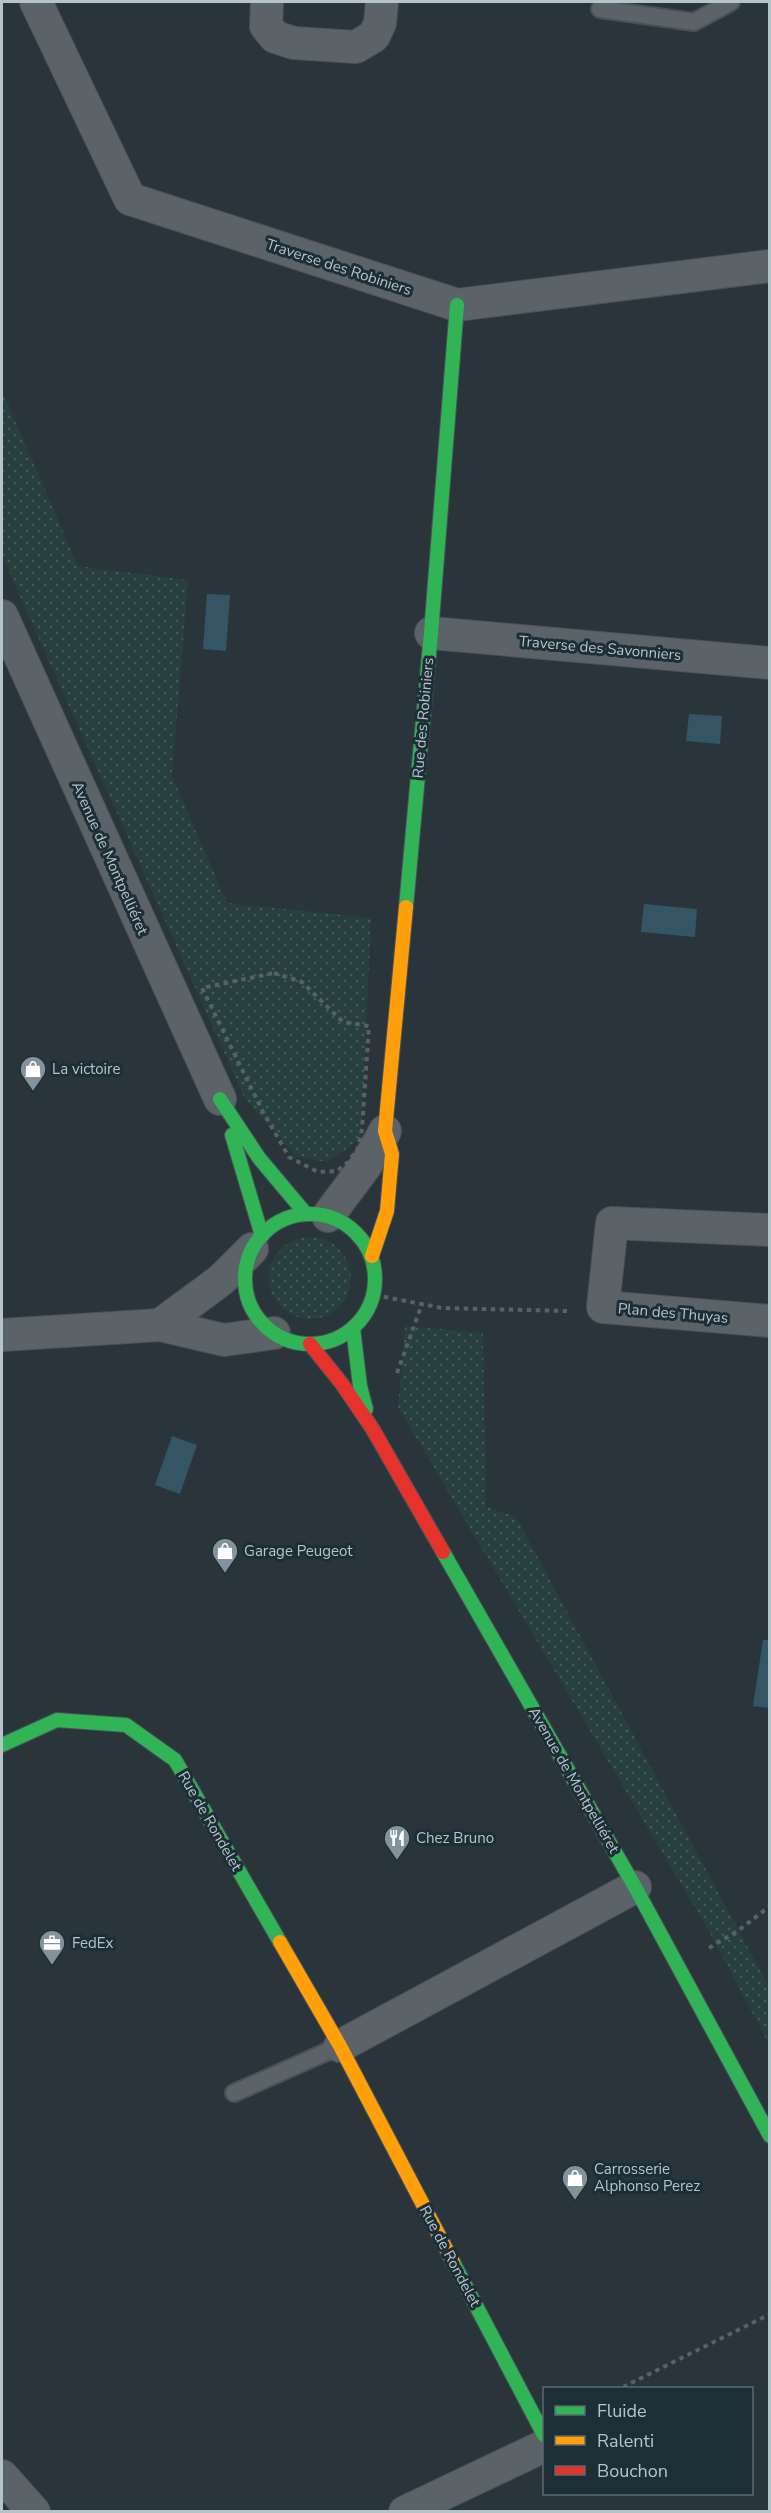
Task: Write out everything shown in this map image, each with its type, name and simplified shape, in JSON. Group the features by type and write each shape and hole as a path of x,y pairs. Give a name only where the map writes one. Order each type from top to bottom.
{"street":[{"name":"Traverse des Robiniers","path":"36,2 130,199 457,305 770,266"},
{"path":"267,2 266,26 274,37 294,43 356,47 374,36 380,23 382,2"},
{"name":"Rue des Robiniers","path":"372,1256 387,1211 392,1154 385,1131 431,633 457,305"},
{"name":"Avenue de Montpelliéret","path":"2,616 220,1100 243,1166 257,1242"},
{"name":"Traverse des Savonniers","path":"431,633 770,663"},
{"name":"Avenue de Montpelliéret","path":"220,1100 259,1158 317,1215"},
{"name":"Rue des Robiniers","path":"317,1215 366,1165 385,1131"},
{"path":"160,1325 221,1280 257,1242 282,1220 317,1215 347,1225 362,1238 372,1256 375,1275 374,1295 366,1313 353,1328 326,1342 310,1344 291,1341 274,1333 260,1320 250,1304 245,1286 246,1267 257,1242"},
{"name":"Plan des Thuyas","path":"770,1230 612,1223 603,1307 770,1321"},
{"path":"2,1335 160,1325 224,1340 274,1333"},
{"name":"Avenue de Montpelliéret","path":"353,1328 360,1386 372,1428"},
{"name":"Avenue de Montpelliéret","path":"310,1344 342,1384 372,1428 635,1887 770,2136"},
{"name":"Rue de Rondelet","path":"2,1745 57,1720 126,1725 175,1760 340,2046 543,2432"},
{"path":"340,2046 635,1887"},
{"path":"405,2511 543,2446"},
{"path":"2,2476 34,2511"}],"lane":[{"path":"600,9 694,22 730,2"},
{"path":"234,2093 340,2046"}],"path":[{"path":"274,973 302,982 344,1022 369,1026 362,1129 358,1148 338,1171 318,1172 289,1157 252,1090 202,988 274,973"},
{"path":"374,1295 442,1308 586,1312 603,1307"},
{"path":"703,1951 739,1930 770,1906"},
{"path":"626,2387 770,2314"}],"green space":[{"path":"2,391 78,566 188,580 172,776 227,903 371,918 361,1138 328,1162 296,1157 244,1097 2,556"},
{"path":"310,1237 326,1241 339,1249 347,1262 351,1278 347,1294 339,1307 326,1315 310,1319 294,1315 281,1307 273,1294 269,1278 273,1262 281,1249 294,1241"},
{"path":"405,1326 483,1333 486,1507 516,1517 769,1987 769,2044 709,1931 398,1407"}],"water":[{"path":"207,594 230,595 226,651 203,649"},
{"path":"689,714 722,716 720,744 686,741"},
{"path":"644,904 697,909 695,937 641,932"},
{"path":"172,1436 197,1445 180,1494 155,1485"},
{"path":"763,1640 769,1640 769,1708 753,1706"}],"traffic: fast":[{"path":"406,907 457,305"},
{"path":"220,1099 259,1158 306,1214"},
{"path":"232,1135 262,1236"},
{"path":"310,1214 335,1219 356,1233 370,1254 375,1279 370,1304 356,1325 335,1339 310,1344 285,1339 264,1325 250,1304 245,1279 250,1254 264,1233 285,1219 310,1214"},
{"path":"353,1328 360,1386 366,1409"},
{"path":"443,1552 635,1887 770,2136"},
{"path":"2,1745 57,1720 126,1725 175,1760 280,1942"},
{"path":"453,2262 543,2433"}],"traffic: slow":[{"path":"372,1256 387,1211 392,1154 385,1131 406,907"},
{"path":"280,1942 340,2046 453,2262"}],"traffic: jam":[{"path":"310,1344 342,1384 372,1428 443,1552"}],"place":[{"name":"La victoire","path":"33,1092"},
{"name":"Garage Peugeot","path":"225,1574"},
{"name":"Chez Bruno","path":"397,1861"},
{"name":"FedEx","path":"52,1966"},
{"name":"Carrosserie Alphonso Perez","path":"575,2201"}]}
